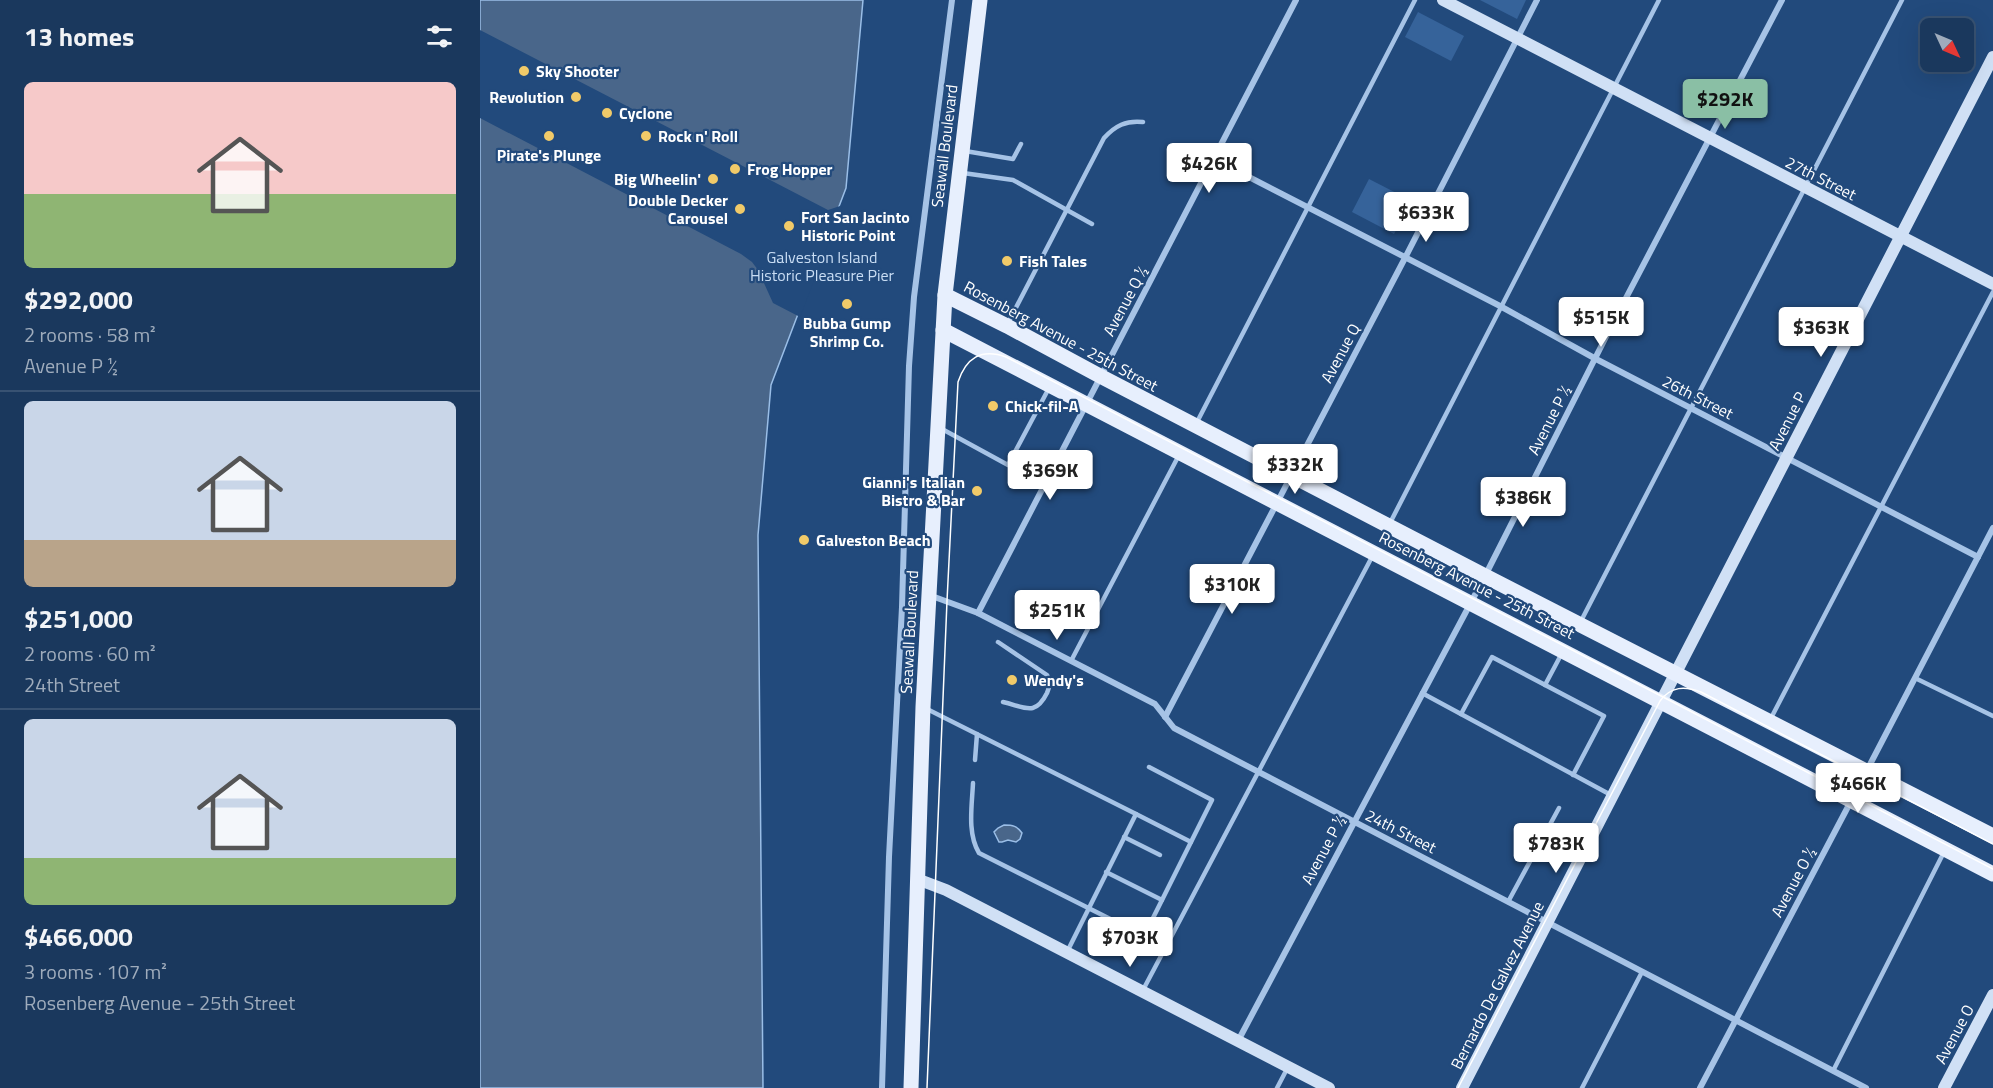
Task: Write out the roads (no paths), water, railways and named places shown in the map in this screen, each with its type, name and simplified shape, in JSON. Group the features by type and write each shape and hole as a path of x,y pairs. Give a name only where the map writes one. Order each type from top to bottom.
{"main road":[{"name":"Seawall Boulevard","path":"911,1088 923,707 945,295 980,0"},
{"name":"27th Street","path":"1443,0 1993,284"},
{"name":"Avenue P","path":"1677,673 1993,57"},
{"name":"Rosenberg Avenue - 25th Street","path":"945,295 1485,576 1769,722 1868,770 1993,836"},
{"name":"Rosenberg Avenue - 25th Street","path":"943,330 1993,874"},
{"name":"Bernardo De Galvez Avenue","path":"1462,1088 1677,673"},
{"path":"917,879 946,890 1329,1088"},
{"name":"Avenue O","path":"1944,1088 1993,995"}],"street":[{"path":"882,1088 889,857 902,607 909,366 914,297 952,0"},
{"name":"Avenue Q ½","path":"978,613 1296,0"},
{"name":"Avenue Q","path":"1165,717 1293,475 1537,0"},
{"name":"Avenue P ½","path":"1238,1041 1485,576 1620,309 1782,0"},
{"name":"26th Street","path":"1214,159 1978,557"},
{"name":"Avenue O ½","path":"1700,1088 1993,528"},
{"name":"24th Street","path":"929,595 978,613 1155,704 1174,728 1866,1088"}],"lane":[{"path":"1195,426 1415,0"},
{"path":"1389,526 1659,0"},
{"path":"1580,623 1902,0"},
{"path":"1007,326 1104,138 1119,125 1143,122"},
{"path":"962,151 1013,159 1021,144"},
{"path":"959,172 1013,180 1092,224"},
{"path":"1769,722 1993,291"},
{"path":"937,427 1008,465 1050,385"},
{"path":"1071,661 1180,452"},
{"path":"1142,992 1374,552"},
{"path":"998,642 1047,675 1050,682 1041,705 1035,708 1029,709 1003,702"},
{"path":"1545,685 1564,651"},
{"path":"1461,714 1492,657 1604,716 1573,775"},
{"path":"1915,678 1993,716"},
{"path":"1422,693 1613,796"},
{"path":"923,707 1191,842"},
{"path":"975,760 977,734"},
{"path":"973,783 972,833 973,843 979,853 1144,936 1212,800 1149,767"},
{"path":"1508,902 1559,808"},
{"path":"1066,952 1136,814"},
{"path":"1124,837 1160,855"},
{"path":"1833,1071 1946,849"},
{"path":"1106,872 1162,900"},
{"path":"1582,1088 1642,972"},
{"path":"1277,1088 1288,1067"}],"tram line":[{"path":"927,1088 958,382 970,361 982,355 1006,357 1993,869"},
{"path":"1458,1088 1660,701 1669,692 1684,688 1701,692 1993,844"}],"place":[{"name":"Sky Shooter","path":"524,71"},
{"name":"Revolution","path":"576,97"},
{"name":"Cyclone","path":"607,113"},
{"name":"Pirate's Plunge","path":"549,136"},
{"name":"Rock n' Roll","path":"646,136"},
{"name":"Frog Hopper","path":"735,169"},
{"name":"Big Wheelin'","path":"713,179"},
{"name":"Double Decker Carousel","path":"740,209"},
{"name":"Fort San Jacinto Historic Point","path":"789,226"},
{"name":"Fish Tales","path":"1007,261"},
{"name":"Bubba Gump Shrimp Co.","path":"847,304"},
{"name":"Chick-fil-A","path":"993,406"},
{"name":"Gianni's Italian Bistro & Bar","path":"977,491"},
{"name":"Galveston Beach","path":"804,540"},
{"name":"Wendy's","path":"1012,680"}],"park label":[{"name":"Galveston Island Historic Pleasure Pier","path":"822,266"}]}
